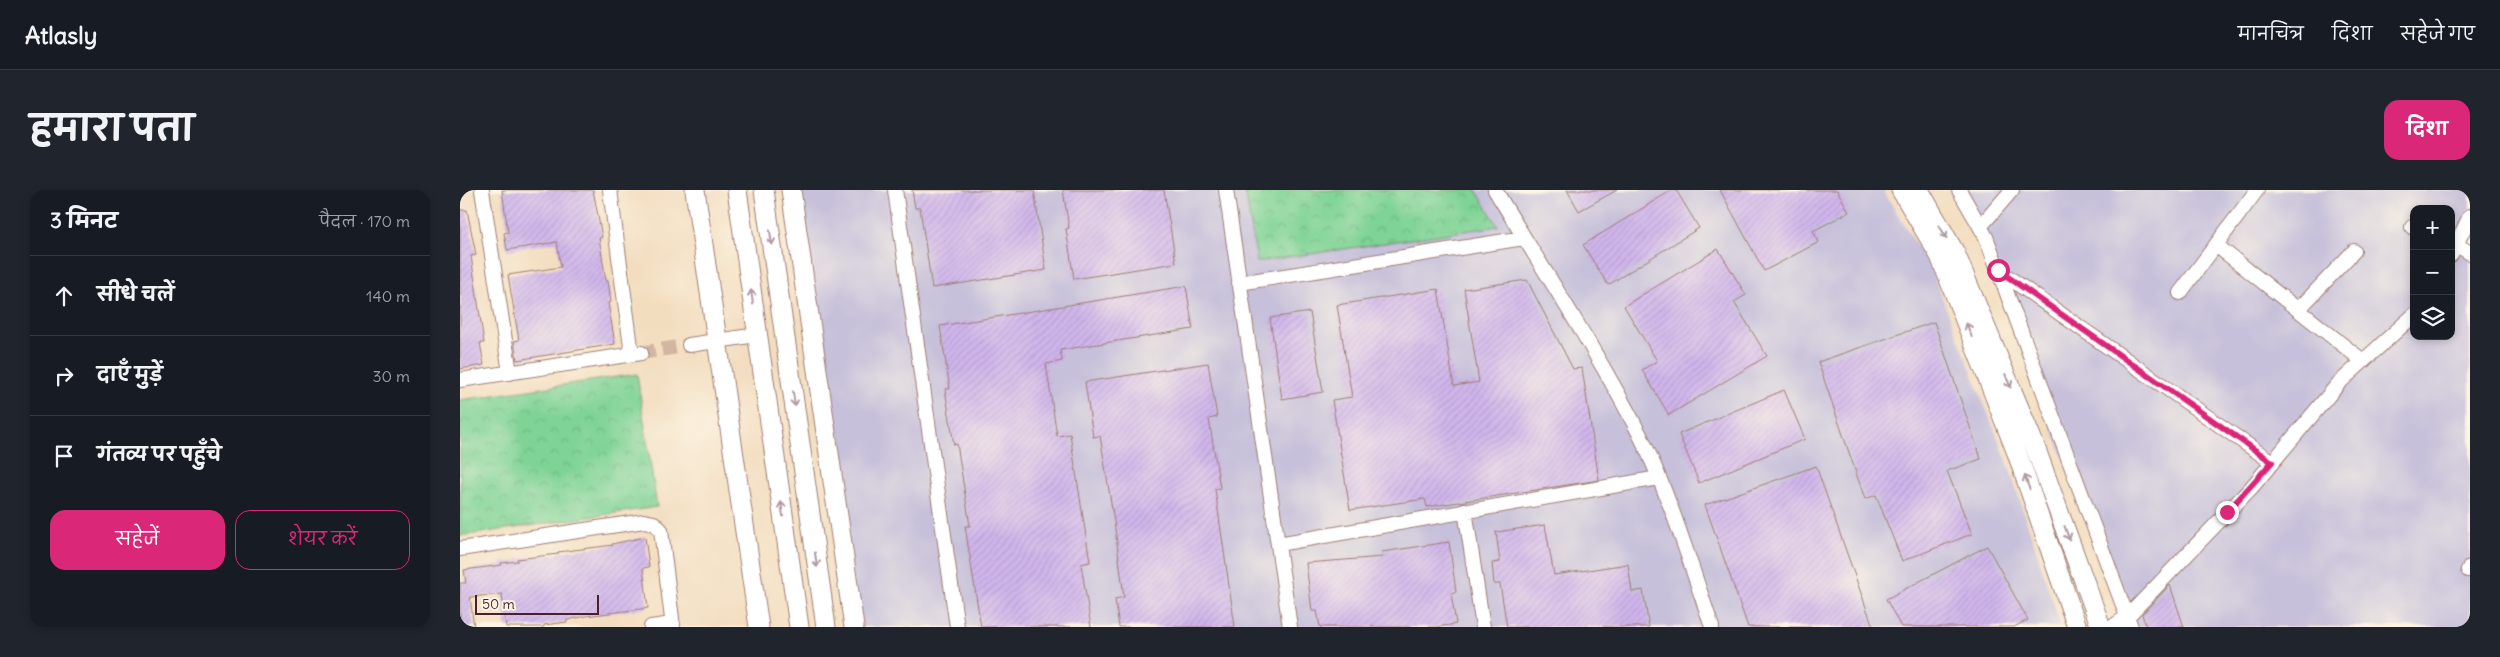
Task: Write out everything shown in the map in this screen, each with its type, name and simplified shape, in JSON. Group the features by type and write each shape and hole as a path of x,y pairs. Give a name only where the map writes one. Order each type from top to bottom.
{"street":[{"path":"482,190 510,372"},
{"path":"460,380 637,354 610,190"},
{"path":"695,190 759,627"},
{"path":"737,190 799,627"},
{"path":"764,190 826,627"},
{"path":"791,190 854,627"},
{"path":"895,190 957,627"},
{"path":"1226,190 1290,627"},
{"path":"1495,190 1610,380 1640,436 1659,478 1683,541 1712,627"},
{"path":"1901,190 1943,265 2017,453 2077,627"},
{"path":"1919,190 1955,253 2034,444 2101,627"},
{"path":"1959,190 1980,227 1998,270 2129,622"},
{"path":"1980,227 2012,190"},
{"path":"2180,294 2257,190"},
{"path":"2453,250 2470,216"},
{"path":"1239,283 1524,238"},
{"path":"2216,245 2363,361"},
{"path":"2298,310 2354,250"},
{"path":"2455,251 2470,253"},
{"path":"1998,270 2272,462"},
{"path":"2112,627 2129,622 2250,488 2339,383 2410,319"},
{"path":"689,345 757,335"},
{"path":"1278,544 1464,510 1659,478"},
{"path":"1464,510 1483,627"},
{"path":"460,549 644,521 654,523 661,530 673,625 651,627"}],"shaded area":[{"path":"791,190 1883,190 1930,267 2007,461 2061,627 858,627"},
{"path":"1949,190 2470,190 2470,627 2123,627 2101,558 1981,242"}],"green space":[{"path":"1245,190 1476,190 1498,226 1257,262"},
{"path":"637,374 657,507 460,536 460,400"}],"building":[{"path":"502,190 593,190 602,237 599,238 606,281 608,281 611,302 608,303 615,344 517,360 514,341 519,340 508,275 561,267 557,242 507,250 504,233 508,232"},
{"path":"912,190 1034,190 1046,270 932,288 920,208 915,208"},
{"path":"1063,190 1164,190 1176,263 1074,279 1066,229 1069,228"},
{"path":"1567,190 1617,190 1579,211"},
{"path":"1672,190 1676,190 1699,228 1608,285 1583,245"},
{"path":"1720,190 1837,190 1849,212 1813,231 1819,242 1764,271"},
{"path":"460,210 467,210 476,255 471,256 484,343 480,343 484,365 460,369"},
{"path":"1718,249 1746,295 1734,302 1767,356 1669,415 1642,370 1657,361 1624,306"},
{"path":"1527,280 1573,369 1582,368 1599,480 1427,507 1425,499 1350,510 1332,400 1352,397 1337,305 1438,289 1454,386 1479,382 1464,289"},
{"path":"1186,286 1193,329 1060,350 1062,361 1046,364 1057,436 1070,434 1090,562 1081,564 1091,627 981,627 965,526 970,526 957,444 954,445 945,389 950,389 940,326"},
{"path":"1310,312 1323,392 1282,399 1270,318"},
{"path":"1934,322 1981,459 1947,471 1972,534 1902,561 1876,495 1865,499 1818,362"},
{"path":"1208,363 1217,417 1209,419 1220,488 1215,489 1235,627 1119,627 1115,599 1124,597 1114,521 1100,436 1093,437 1085,382"},
{"path":"1784,390 1805,439 1699,483 1679,434"},
{"path":"1816,466 1873,627 1748,627 1705,505"},
{"path":"1545,525 1554,575 1628,564 1632,592 1643,590 1649,627 1507,627 1500,584 1494,584 1492,563 1500,562 1496,532"},
{"path":"645,537 649,567 643,568 648,608 586,616 567,620 567,622 544,625 544,627 506,627 502,594 470,597 474,627 460,627 460,583 466,583 464,570 502,565 501,563 518,561 517,559 558,554 558,552 613,545"},
{"path":"1449,542 1456,592 1451,593 1456,624 1437,627 1320,627 1317,611 1312,611 1306,563 1383,557 1382,552"},
{"path":"1987,546 2028,620 2014,627 1901,627 1886,599"},
{"path":"2170,585 2184,627 2146,627 2142,614"}],"tunnel":[{"path":"641,353 689,345"}],"route":[{"path":"1998,270 2272,462 2227,512"}]}
